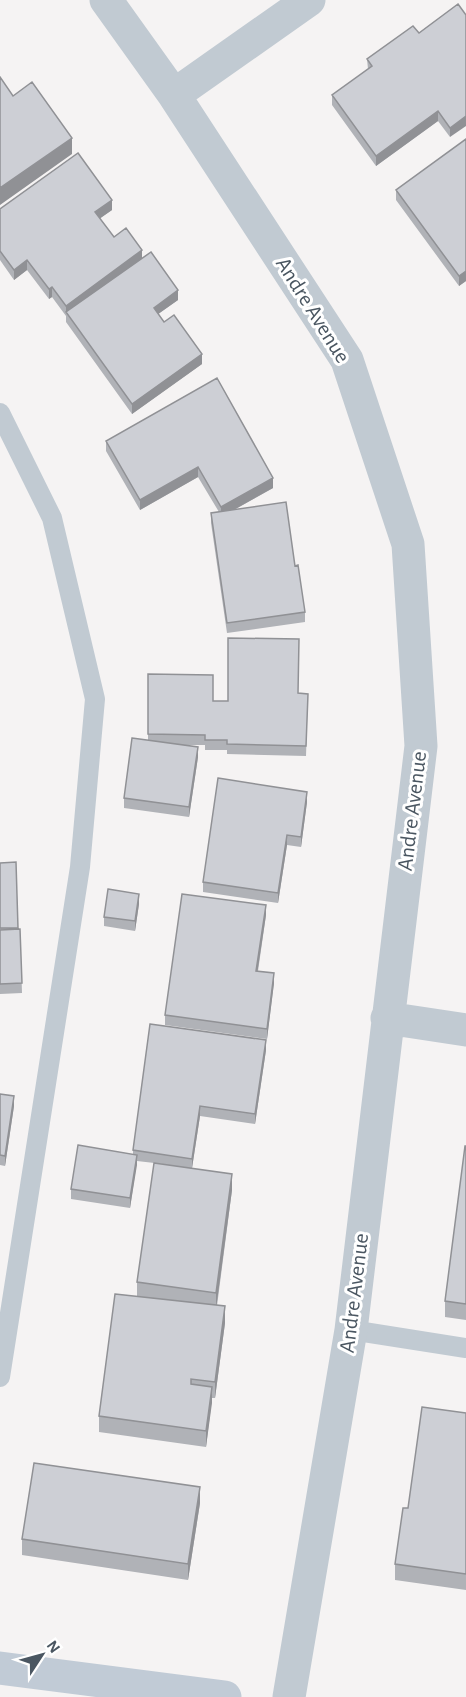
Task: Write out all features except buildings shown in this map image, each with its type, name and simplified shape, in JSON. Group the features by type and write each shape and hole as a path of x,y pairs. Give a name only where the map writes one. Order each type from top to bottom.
{"street":[{"name":"Andre Avenue","path":"106,0 174,95 347,360 408,544 421,746 351,1330 289,1697"},
{"path":"174,95 309,0"},
{"path":"387,1018 466,1030"},
{"path":"0,1668 225,1697"}],"lane":[{"path":"0,413 52,518 95,699 80,867 0,1377"},
{"path":"351,1330 466,1348"}]}
